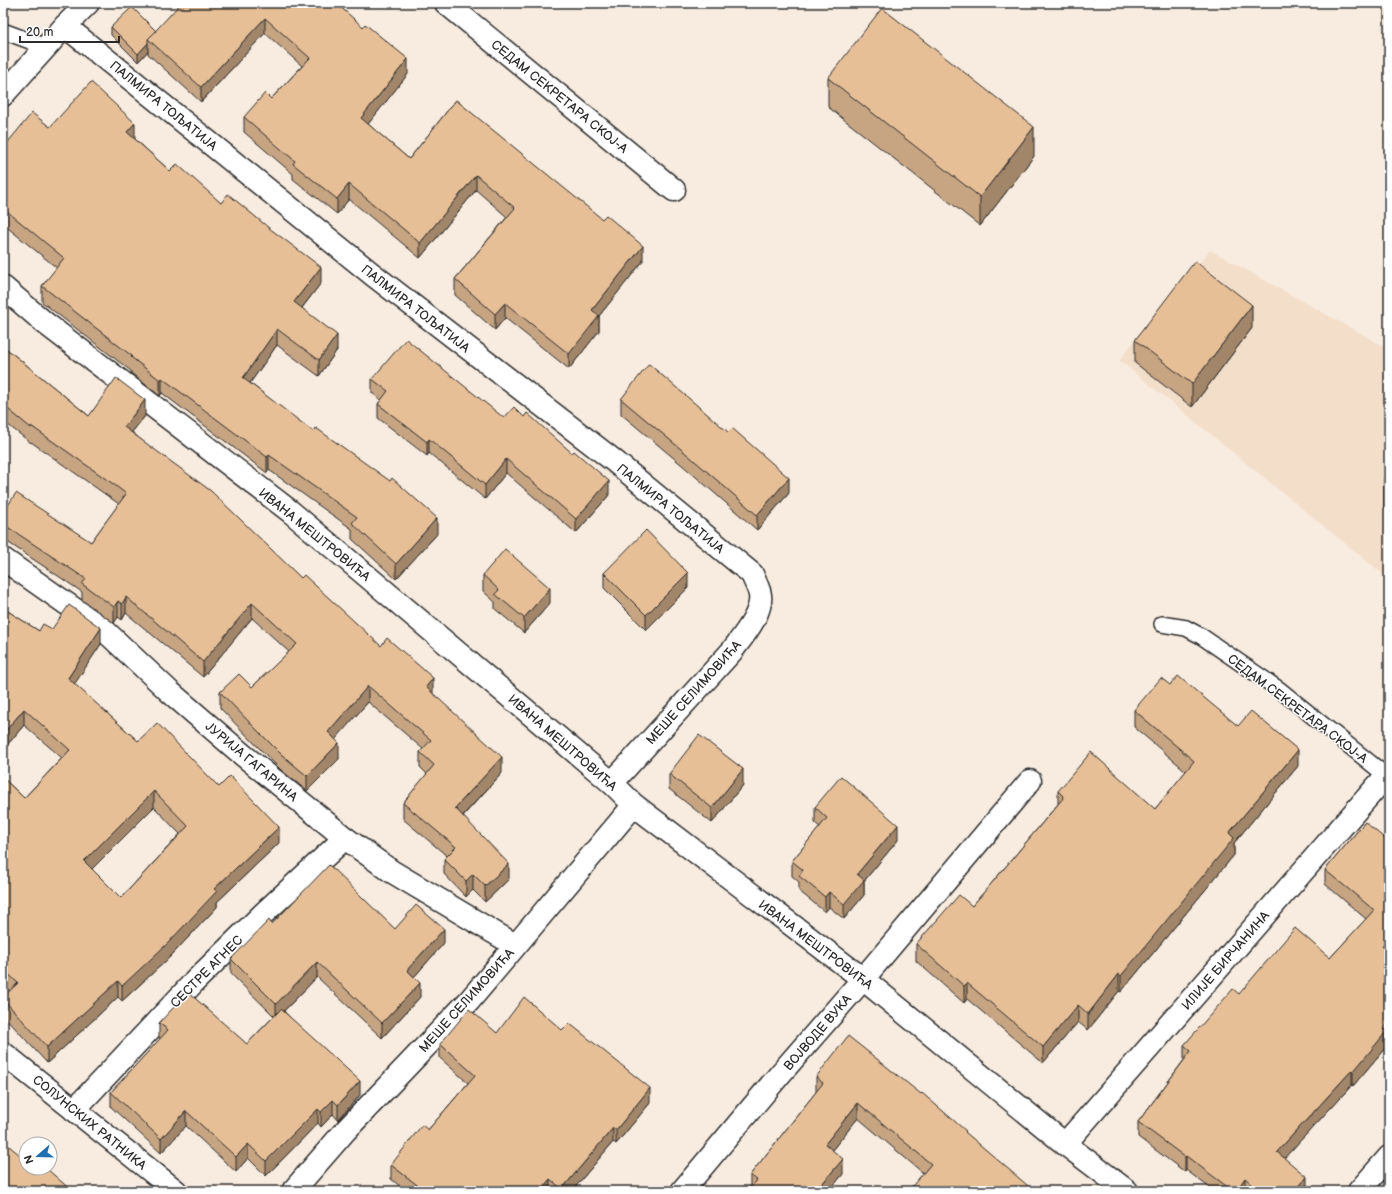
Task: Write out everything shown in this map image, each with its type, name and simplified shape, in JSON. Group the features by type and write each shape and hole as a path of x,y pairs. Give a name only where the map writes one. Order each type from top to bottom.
{"street":[{"path":"3,95 65,26 88,3"},
{"name":"СЕДАМ СЕКРЕТАРА СКОЈ-А","path":"446,3 674,190"},
{"name":"ПАЛМИРА ТОЉАТИЈА","path":"65,26 372,274 613,460 752,574 760,595"},
{"name":"ИВАНА МЕШТРОВИЋА","path":"3,287 45,323 291,512 612,783 634,805 863,979 1065,1144 1127,1191"},
{"name":"ЈУРИЈА ГАГАРИНА","path":"3,559 104,630 170,692 242,755 345,838 391,871 515,945"},
{"name":"МЕШЕ СЕЛИМОВИЋА","path":"612,783 732,651 759,610 760,595"},
{"name":"ИЛИЈЕ БИРЧАНИНА","path":"1065,1144 1387,777"},
{"name":"ВОЈВОДЕ ВУКА","path":"682,1191 1030,781"},
{"name":"МЕШЕ СЕЛИМОВИЋА","path":"293,1191 345,1130 469,1001 634,805"},
{"name":"СЕСТРЕ АГНЕС","path":"74,1110 194,982 345,838"},
{"name":"СОЛУНСКИХ РАТНИКА","path":"3,1053 176,1191"},
{"path":"1359,1191 1389,1157"}],"lane":[{"path":"3,32 46,47"},
{"name":"СЕДАМ СЕКРЕТАРА СКОЈ-А","path":"1162,624 1186,628 1201,636 1280,690 1387,777"}],"shaded area":[{"path":"1210,250 1389,349 1389,579 1119,360"}],"building":[{"path":"181,3 336,3 363,27 365,24 408,59 361,118 409,159 456,100 602,219 606,215 643,246 592,310 599,316 569,354 505,303 495,314 455,279 515,208 476,175 420,243 349,184 337,199 293,164 295,161 244,117 265,93 271,99 310,58 265,18 201,87 148,39"},
{"path":"132,7 156,31 148,39 148,43 138,54 111,27"},
{"path":"882,8 1034,127 980,197 828,78"},
{"path":"91,82 135,123 127,132 170,171 177,164 221,203 228,194 269,228 321,267 294,302 337,335 319,360 277,329 243,378 314,432 316,428 390,481 392,478 437,518 396,564 352,523 357,517 269,455 267,457 162,378 160,380 131,357 132,356 42,286 64,258 3,208 3,148 32,113 50,127"},
{"path":"1195,261 1252,305 1192,384 1135,340"},
{"path":"406,339 504,418 514,407 524,417 527,413 572,453 574,451 609,481 576,519 506,459 485,485 429,439 427,442 378,404 388,391 372,379"},
{"path":"3,346 89,416 116,378 145,400 124,427 211,491 301,578 304,575 381,646 387,638 433,678 426,687 502,757 455,808 509,864 485,886 473,874 466,881 444,859 456,847 403,803 434,765 420,752 431,740 368,686 328,732 339,743 307,776 281,754 258,731 220,692 239,674 252,687 297,644 252,603 203,662 126,597 122,604 118,601 114,607 82,584 86,579 3,524 3,513 16,493 91,542 126,494 31,426 31,428 3,405"},
{"path":"649,364 728,432 732,428 789,478 757,515 621,399"},
{"path":"1389,472 1389,482 1384,478"},
{"path":"646,530 688,573 646,615 604,573"},
{"path":"505,549 550,588 524,618 495,594 499,590 483,575"},
{"path":"69,605 101,628 68,678 138,741 157,723 219,787 230,776 279,827 214,889 217,891 168,943 122,986 118,981 47,1047 3,999 3,997 18,983 3,969 3,778 24,798 70,750 24,709 3,734 3,608 39,631 43,624 52,629","holes":["154,791 188,826 121,898 84,861"]},
{"path":"1178,676 1238,726 1251,711 1298,750 1229,833 1234,838 1121,976 1119,974 1088,1014 1078,1005 1043,1047 967,983 964,986 916,944 959,895 972,906 1064,797 1058,791 1091,752 1155,809 1194,761 1134,710 1161,678 1170,685"},
{"path":"699,735 743,769 712,808 669,774"},
{"path":"841,776 898,825 857,874 864,880 844,904 829,892 825,897 799,876 803,870 792,861 827,818 815,807"},
{"path":"1365,822 1389,842 1389,937 1382,946 1389,951 1389,1022 1383,1029 1386,1032 1353,1072 1352,1070 1277,1152 1307,1177 1295,1191 1260,1191 1245,1178 1236,1191 1233,1191 1138,1122 1191,1051 1184,1045 1233,989 1239,994 1295,928 1330,958 1374,910 1325,870"},
{"path":"329,865 395,929 416,905 444,929 407,970 420,983 382,1023 317,962 276,1004 231,959 269,920 272,924"},
{"path":"188,992 247,1044 281,1009 360,1081 338,1105 333,1100 321,1112 318,1109 266,1161 248,1144 236,1157 186,1111 161,1139 111,1092 168,1030 159,1023"},
{"path":"524,997 562,1030 569,1023 650,1088 616,1130 613,1128 562,1189 550,1179 540,1191 425,1191 391,1165 422,1125 428,1130 475,1075 440,1044 469,1009 497,1033"},
{"path":"848,1036 921,1094 922,1093 1034,1191 908,1191 931,1164 858,1103 825,1144 843,1159 821,1185 828,1191 748,1191 757,1180 750,1175 823,1083 816,1077"},
{"path":"3,1141 18,1153 18,1176 55,1176 72,1191 3,1191"}]}
